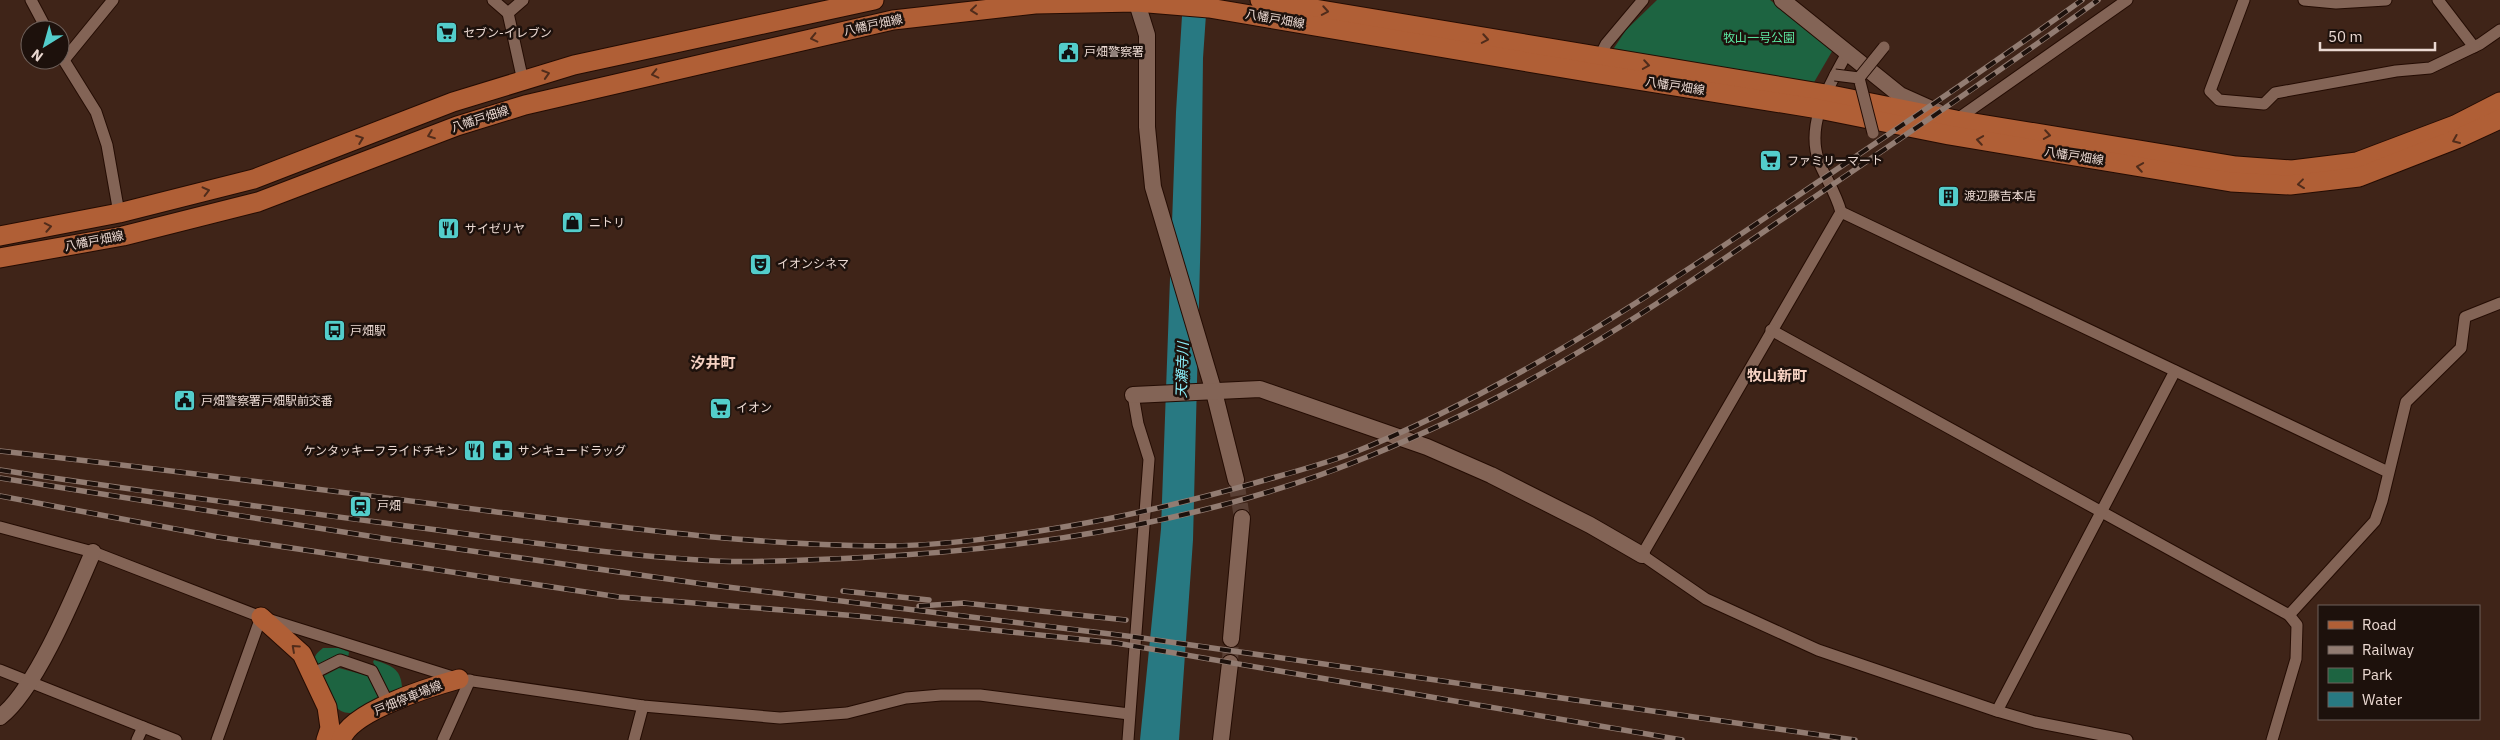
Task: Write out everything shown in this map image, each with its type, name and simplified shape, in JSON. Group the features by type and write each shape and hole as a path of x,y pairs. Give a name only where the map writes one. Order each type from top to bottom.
{"main road":[{"name":"八幡戸畑線","path":"0,236 119,213 254,179 453,102 574,65 874,0"},
{"name":"八幡戸畑線","path":"1260,0 1598,58 1822,102 1949,135 2231,182 2290,185 2359,177 2459,138 2500,119"},
{"name":"八幡戸畑線","path":"0,258 124,236 258,202 457,126 525,104 893,20 1035,4 1136,1 1209,8 1583,72 1956,120 2236,166 2292,170 2358,162 2455,125 2500,102"},
{"path":"261,617 302,654 327,707 330,728 326,740"},
{"name":"戸畑停車場線","path":"341,740 343,734 357,719 424,689 465,680"},
{"path":"327,707 341,718 357,719"}],"street":[{"path":"31,0 42,20"},
{"path":"70,48 113,0"},
{"path":"493,0 508,13 523,81"},
{"path":"508,13 524,0"},
{"path":"1598,58 1606,44 1643,0"},
{"path":"1782,0 1900,95 1956,120 2127,0"},
{"path":"2244,0 2210,91 2219,100 2264,104 2275,94 2396,72 2430,68 2474,47 2500,30"},
{"path":"2304,0 2336,3 2386,0"},
{"path":"2438,0 2474,47"},
{"path":"1136,1 1147,35 1149,159 1162,223 1207,392 1236,480"},
{"path":"1859,78 1884,47"},
{"path":"1642,556 1771,330 1841,212 1837,196 1820,162 1815,144 1822,102 1847,52"},
{"path":"70,70 96,112 107,145 119,213"},
{"path":"1836,75 1859,78"},
{"path":"1859,78 1874,133"},
{"path":"1841,212 2388,472"},
{"path":"2289,615 2375,521 2382,501 2406,402 2461,348 2465,317 2500,303"},
{"path":"1771,330 2289,615 2298,625 2296,658 2272,740"},
{"path":"1997,711 2175,371"},
{"path":"1128,740 1149,459 1138,424 1133,394 1260,389 1427,447 1500,480 1590,525 1642,556 1706,599 1818,650 1997,711 2035,722 2127,740"},
{"path":"1231,639 1242,518"},
{"path":"0,527 92,552 261,617 465,680 643,706 780,718 847,713 906,698 980,695 1129,714"},
{"path":"0,717 29,682 71,603 92,552"},
{"path":"217,740 261,617"},
{"path":"316,672 340,660 361,661 372,671 386,698"},
{"path":"1221,740 1230,663"},
{"path":"0,670 176,740"},
{"path":"442,740 465,680"},
{"path":"634,740 643,706"},
{"path":"137,740 143,727"}],"green space":[{"name":"牧山一号公園","path":"1657,0 1770,0 1834,48 1813,84 1612,51 1626,30"},
{"path":"323,648 339,648 349,652 348,658 338,655 314,668 315,656"},
{"path":"374,660 397,671 402,687 397,695 392,697 373,662"},
{"path":"339,668 368,676 382,703 358,712 349,713 342,712 337,708 318,679"}],"water":[{"name":"天瀬寺川","path":"1183,0 1207,0 1203,58 1193,540 1179,740 1140,740 1161,529 1176,112"}],"tunnel":[{"path":"1236,480 1242,518"},
{"path":"1230,663 1231,639"}],"railway":[{"path":"0,451 635,529 733,539 831,545 904,546 951,543 1045,530 1147,510 1250,484 1350,454 1465,402 1521,372 1629,308 1735,238 1935,103 2082,0"},
{"path":"0,470 554,546 635,555 734,562 853,558 985,548 1117,529 1182,515 1247,498 1310,478 1372,455 1462,415 1553,367 1628,322 1702,274 1955,101 2098,0"},
{"path":"0,478 388,539 703,584 1135,637 1855,740"},
{"path":"0,496 218,537 619,597 858,616 1116,643 1682,740"},
{"path":"843,591 929,600"},
{"path":"919,606 964,603 1126,620"}],"place":[{"name":"セブン-イレブン","path":"447,33"},
{"name":"戸畑警察署","path":"1068,52"},
{"name":"ファミリーマート","path":"1771,161"},
{"name":"渡辺藤吉本店","path":"1948,196"},
{"name":"ニトリ","path":"573,223"},
{"name":"サイゼリヤ","path":"449,229"},
{"name":"イオンシネマ","path":"761,264"},
{"name":"戸畑駅","path":"334,331"},
{"name":"戸畑警察署戸畑駅前交番","path":"185,401"},
{"name":"イオン","path":"720,408"},
{"name":"ケンタッキーフライドチキン","path":"474,451"},
{"name":"サンキュードラッグ","path":"502,451"},
{"name":"戸畑","path":"361,506"}],"district":[{"name":"汐井町","path":"713,363"},
{"name":"牧山新町","path":"1777,376"}]}
